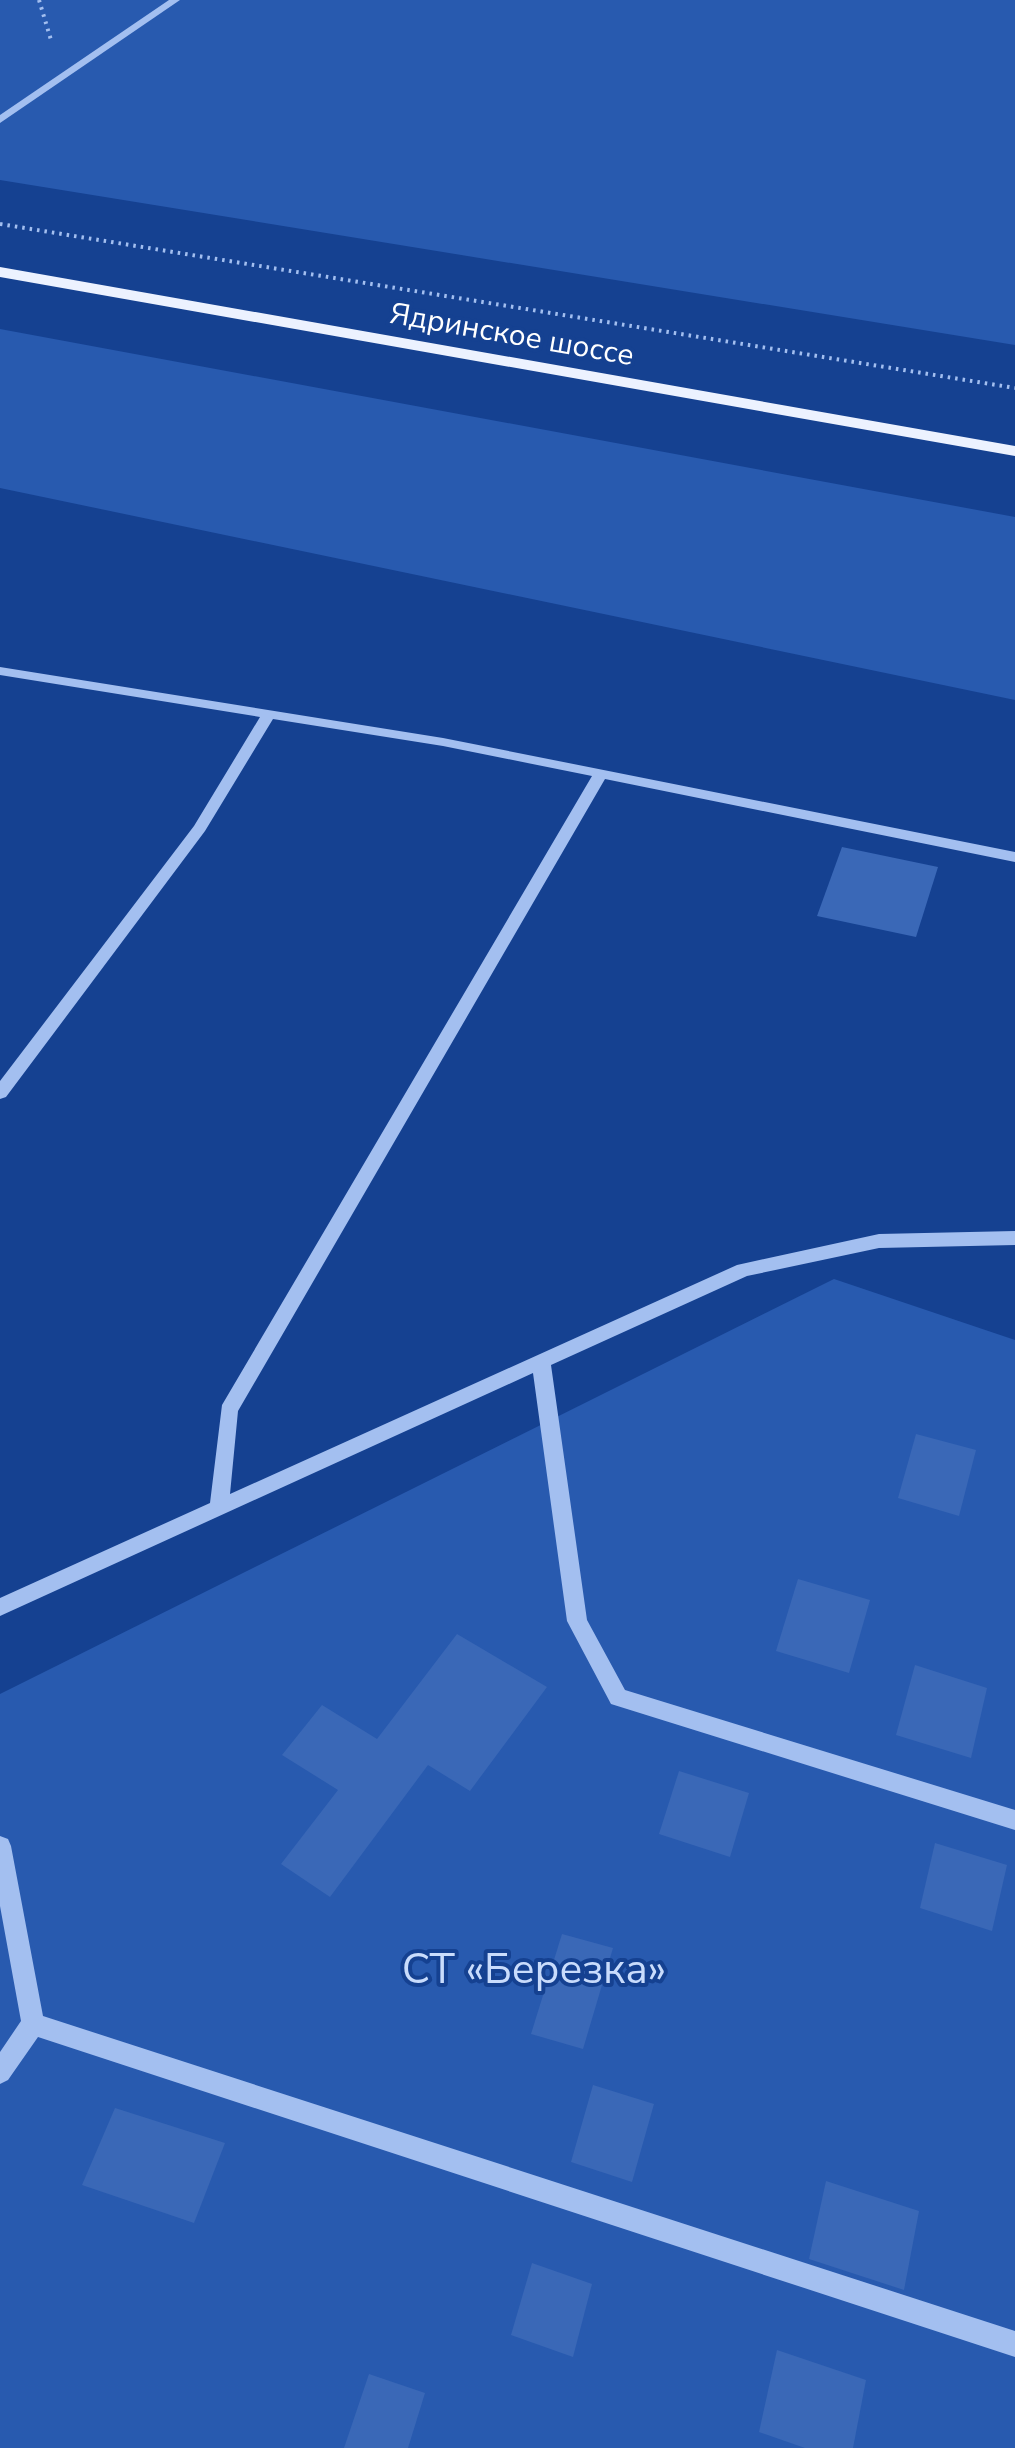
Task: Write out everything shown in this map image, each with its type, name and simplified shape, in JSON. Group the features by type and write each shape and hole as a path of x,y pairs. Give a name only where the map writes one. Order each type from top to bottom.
{"main road":[{"name":"Ядринское шоссе","path":"0,272 1015,451"}],"street":[{"path":"0,120 175,0"},
{"path":"0,671 443,742 1015,856"},
{"path":"0,1093 200,828 268,715"},
{"path":"220,1507 229,1410 601,773"},
{"path":"0,1607 742,1270 879,1241 1015,1238"},
{"path":"540,1362 577,1621 618,1697 1015,1820"},
{"path":"0,1846 33,2024 0,2072"},
{"path":"33,2024 1015,2344"}],"path":[{"path":"40,0 51,40"},
{"path":"0,224 1015,388"}],"green space":[{"path":"0,0 1015,0 1015,345 0,180"},
{"path":"0,329 1015,517 1015,700 0,488"},
{"name":"СТ «Березка»","path":"834,1279 1015,1340 1015,2448 0,2448 0,1694"}],"building":[{"path":"842,847 938,867 916,937 817,916"},
{"path":"916,1434 976,1450 959,1516 898,1498"},
{"path":"798,1579 870,1600 849,1673 776,1651"},
{"path":"457,1634 547,1687 470,1791 428,1765 330,1897 281,1864 338,1790 282,1755 322,1705 377,1739"},
{"path":"915,1665 987,1688 971,1758 896,1735"},
{"path":"679,1771 749,1793 730,1857 659,1834"},
{"path":"935,1843 1007,1865 992,1931 920,1908"},
{"path":"562,1934 613,1948 583,2049 531,2034"},
{"path":"593,2085 654,2104 632,2182 571,2162"},
{"path":"115,2108 225,2143 194,2223 82,2185"},
{"path":"826,2181 919,2211 904,2290 809,2259"},
{"path":"532,2263 592,2284 573,2357 511,2335"},
{"path":"777,2350 866,2380 853,2448 805,2448 759,2432"},
{"path":"369,2374 425,2393 408,2448 344,2448"}]}
